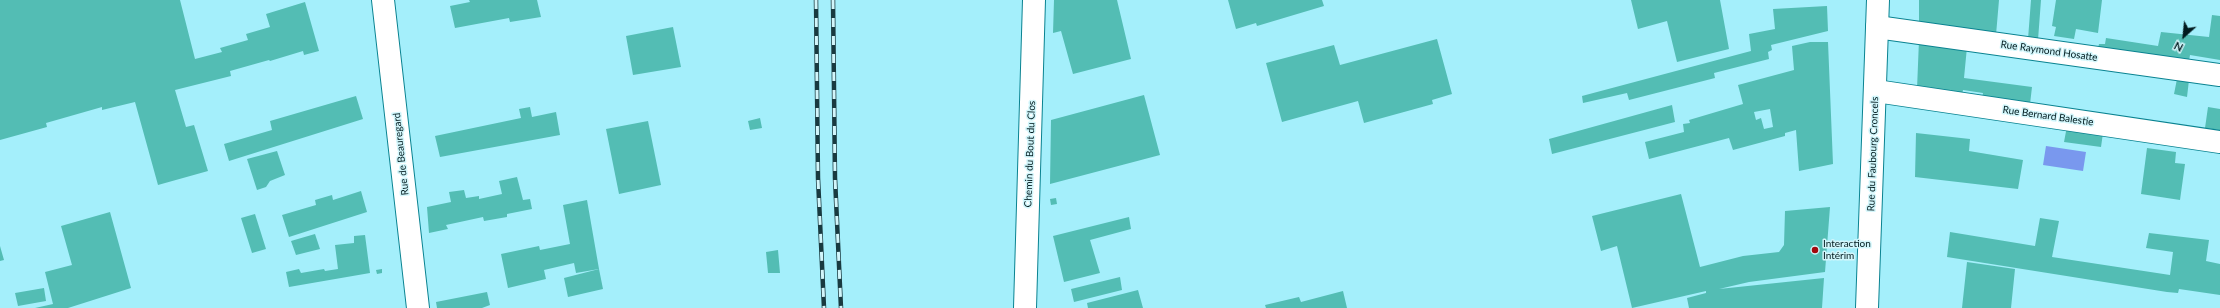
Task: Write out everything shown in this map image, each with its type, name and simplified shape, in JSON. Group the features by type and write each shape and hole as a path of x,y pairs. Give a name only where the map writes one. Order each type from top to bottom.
{"street":[{"name":"Rue de Beauregard","path":"383,0 418,308"},
{"name":"Chemin du Bout du Clos","path":"1025,308 1034,0"},
{"name":"Rue du Faubourg Croncels","path":"1867,308 1876,91 1878,0"},
{"name":"Rue Raymond Hosatte","path":"1877,27 2220,75"},
{"name":"Rue Bernard Balestie","path":"1876,91 2220,142"}],"water":[{"path":"2046,146 2086,152 2083,171 2043,165"}],"building":[{"path":"0,0 180,0 195,59 222,52 220,48 248,40 246,34 270,27 266,14 305,2 319,51 304,55 303,51 270,61 269,60 230,71 231,76 175,90 186,127 194,125 208,171 158,185 135,102 102,110 102,107 46,123 47,127 0,140"},
{"path":"469,0 537,0 541,17 510,22 509,18 455,28 450,6 470,2"},
{"path":"1054,0 1117,0 1131,59 1073,74 1061,31 1053,33"},
{"path":"1228,0 1322,0 1324,6 1257,26 1256,23 1236,29"},
{"path":"1631,0 1720,0 1729,49 1677,62 1667,21 1638,29"},
{"path":"1919,0 1999,0 1996,35 1919,25"},
{"path":"2031,0 2041,0 2038,40 2028,39"},
{"path":"2056,0 2102,0 2098,33 2076,29 2074,39 2054,36 2056,27 2052,26"},
{"path":"1827,6 1828,31 1771,45 1772,50 1768,52 1769,59 1714,73 1715,78 1629,100 1627,93 1583,103 1582,96 1751,51 1749,34 1775,29 1773,9"},
{"path":"2212,15 2220,16 2220,60 2190,55 2189,61 2098,48 2099,44 2105,44 2106,38 2158,46 2161,32 2209,37"},
{"path":"673,27 681,67 633,75 626,36"},
{"path":"1437,39 1452,94 1432,100 1433,104 1364,123 1358,101 1282,122 1266,63 1334,45 1340,65"},
{"path":"1919,40 1967,47 1964,78 2032,87 2030,104 1982,98 1983,93 1963,90 1962,95 1917,89"},
{"path":"1810,42 1828,42 1833,164 1799,171 1796,130 1785,133 1785,136 1733,150 1729,138 1649,159 1645,142 1684,132 1683,124 1690,123 1689,120 1743,104 1738,85 1794,70 1792,46","holes":["1770,109 1773,127 1764,129 1761,118 1756,120 1754,112"]},
{"path":"2177,79 2189,80 2187,97 2174,94"},
{"path":"1144,95 1160,155 1050,184 1051,120"},
{"path":"356,96 363,119 229,161 224,144 272,130 270,121"},
{"path":"1672,105 1675,122 1552,154 1549,139"},
{"path":"530,107 532,117 556,112 560,135 440,157 435,136 521,118 519,109"},
{"path":"2208,107 2220,109 2220,130 2205,128"},
{"path":"760,118 762,128 750,130 748,121"},
{"path":"648,121 661,185 619,194 606,129"},
{"path":"2068,121 2104,126 2101,147 2064,142"},
{"path":"1916,133 1970,139 1969,151 2023,160 2018,189 1915,177"},
{"path":"2147,148 2176,152 2175,163 2185,164 2180,200 2141,194"},
{"path":"277,151 285,175 270,181 266,187 257,190 247,159"},
{"path":"517,177 523,200 530,199 532,209 507,214 507,217 484,221 483,217 446,225 448,229 429,233 427,207 451,202 449,192 464,190 466,198 479,196 479,199 502,194 499,181"},
{"path":"361,191 367,212 289,237 282,215 316,205 315,200 332,195 333,200"},
{"path":"1681,194 1700,267 1743,256 1779,252 1784,245 1785,211 1830,207 1825,272 1749,282 1719,289 1824,278 1822,308 1689,308 1687,298 1706,293 1706,291 1632,308 1617,246 1601,251 1592,216"},
{"path":"1056,198 1057,204 1051,205 1050,199"},
{"path":"587,200 599,269 576,273 574,263 544,270 546,279 508,288 501,254 539,246 540,250 570,244 563,205"},
{"path":"110,212 131,288 68,308 35,308 53,304 45,272 72,265 61,226"},
{"path":"255,214 266,249 252,253 241,218"},
{"path":"1129,217 1131,229 1090,240 1100,273 1064,282 1053,236"},
{"path":"2040,218 2059,221 2052,257 2170,275 2173,252 2146,248 2149,233 2209,240 2206,261 2220,264 2220,295 2179,289 2178,293 2167,292 1947,257 1950,232 2035,246"},
{"path":"315,234 320,249 296,255 291,241"},
{"path":"365,235 370,273 289,287 286,272 299,269 301,273 324,269 325,271 338,269 335,245 354,243 354,236"},
{"path":"0,246 4,260 0,261"},
{"path":"778,250 780,273 768,273 766,252"},
{"path":"1967,262 2015,269 2011,308 1962,308"},
{"path":"382,269 382,273 377,274 376,270"},
{"path":"599,269 603,289 568,297 564,278"},
{"path":"1120,277 1122,290 1074,302 1071,289"},
{"path":"44,288 46,301 18,306 15,293"},
{"path":"1138,290 1143,308 1088,308 1087,303"},
{"path":"1343,291 1347,308 1266,308 1265,305 1299,297 1301,302"},
{"path":"487,292 490,305 482,308 437,308 436,302"}],"railway":[{"path":"816,0 818,178 824,308"},
{"path":"833,0 835,178 841,308"}],"place":[{"name":"Interaction Intérim","path":"1815,250"}]}
